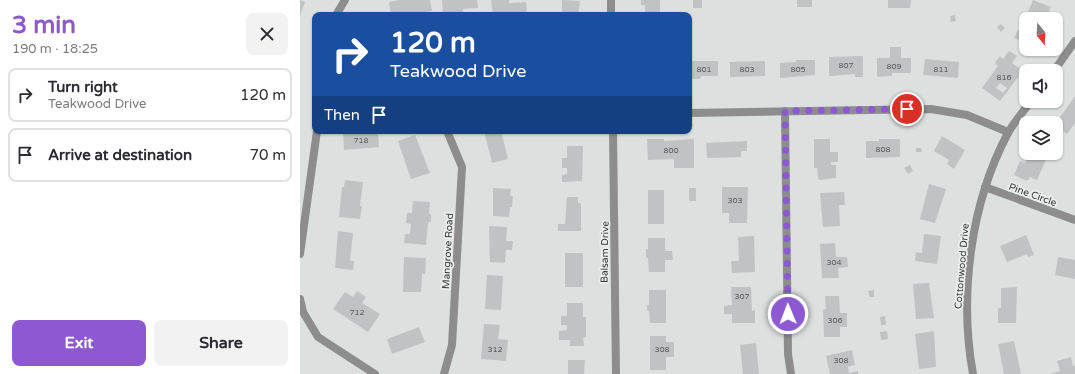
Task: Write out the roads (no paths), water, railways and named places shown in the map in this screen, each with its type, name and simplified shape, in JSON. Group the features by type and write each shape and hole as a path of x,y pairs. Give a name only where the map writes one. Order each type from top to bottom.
{"street":[{"path":"338,12 345,0"},
{"path":"611,0 611,12"},
{"path":"1059,64 1075,41"},
{"name":"Cottonwood Drive","path":"973,374 966,320 976,214 985,187 1008,132 1026,108"},
{"path":"692,113 931,109 967,115 1008,132"},
{"path":"785,111 788,354 791,374"},
{"path":"300,254 317,134"},
{"name":"Mangrove Road","path":"444,374 452,345 462,167 448,134"},
{"name":"Balsam Drive","path":"613,134 616,374"},
{"name":"Pine Circle","path":"985,187 1075,220"},
{"path":"300,299 303,312 318,337 375,374"}]}
